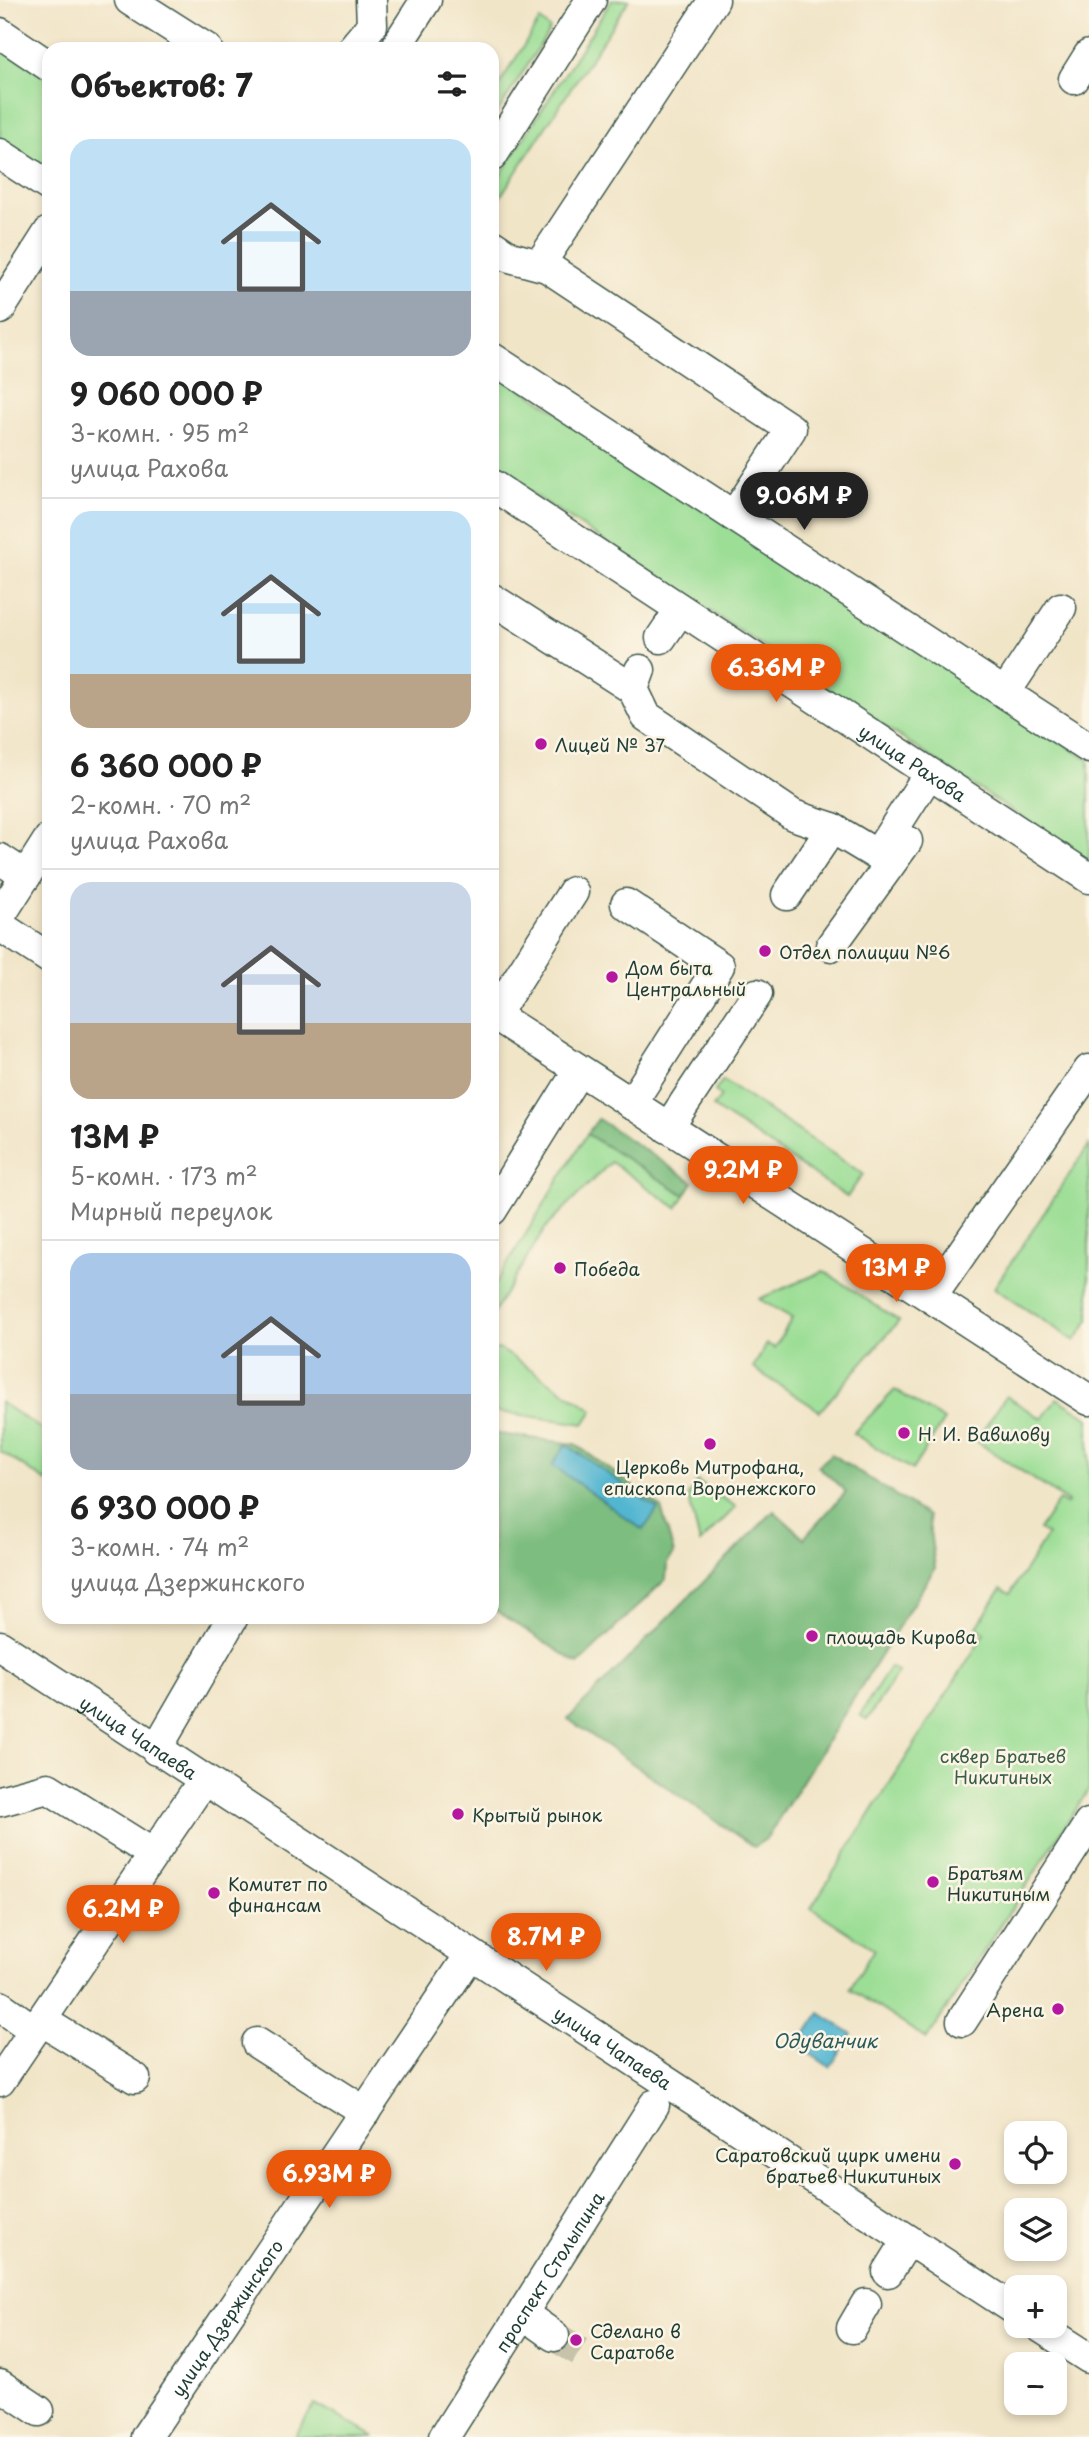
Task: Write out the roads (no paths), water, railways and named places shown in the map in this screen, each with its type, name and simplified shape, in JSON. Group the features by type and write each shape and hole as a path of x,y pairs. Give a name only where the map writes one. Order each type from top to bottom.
{"street":[{"path":"130,0 195,42"},
{"path":"406,42 426,0"},
{"path":"499,145 591,0"},
{"path":"540,264 714,0"},
{"path":"356,42 372,13 400,42"},
{"path":"0,33 42,61"},
{"path":"0,154 42,181"},
{"path":"0,309 42,243"},
{"path":"499,250 510,257 540,264 791,429 734,516"},
{"path":"499,363 1089,748"},
{"name":"улица Рахова","path":"499,490 936,780 1089,878"},
{"path":"499,603 637,680 646,716 793,815 832,828 877,855 936,780"},
{"path":"1005,693 1061,608"},
{"path":"661,638 680,610"},
{"path":"831,946 903,849 936,780"},
{"path":"787,895 832,828"},
{"path":"0,916 14,880 42,847"},
{"path":"0,859 14,880"},
{"path":"499,1006 573,892"},
{"path":"626,904 719,966 631,1104"},
{"path":"0,926 42,953"},
{"path":"668,1128 757,994"},
{"path":"499,1017 1089,1400"},
{"path":"499,1171 573,1066"},
{"path":"499,1198 573,1066"},
{"path":"932,1296 1089,1070"},
{"path":"156,1750 229,1624"},
{"name":"улица Чапаева","path":"0,1646 1004,2302"},
{"path":"0,2081 203,1781"},
{"path":"0,1801 48,1788 153,1854"},
{"path":"962,2021 1079,1859 1089,1824"},
{"name":"улица Дзержинского","path":"146,2437 470,1955"},
{"path":"0,2006 135,2078"},
{"path":"257,2043 365,2112"},
{"name":"проспект Столыпина","path":"444,2437 654,2105"},
{"path":"888,2272 908,2239"},
{"path":"523,2314 554,2336"},
{"path":"1058,2338 1089,2358"},
{"path":"0,2385 40,2411"}],"water":[{"path":"566,1444 658,1509 643,1530 552,1465"},
{"name":"Одуванчик","path":"820,2013 852,2034 830,2067 798,2046"}],"tunnel":[{"path":"554,2336 591,2358"}],"place":[{"name":"Лицей № 37","path":"541,744"},
{"name":"Отдел полиции №6","path":"765,951"},
{"name":"Дом быта Центральный","path":"612,977"},
{"name":"Победа","path":"560,1268"},
{"name":"Н. И. Вавилову","path":"904,1433"},
{"name":"Церковь Митрофана, епископа Воронежского","path":"710,1444"},
{"name":"площадь Кирова","path":"812,1636"},
{"name":"Крытый рынок","path":"458,1814"},
{"name":"Братьям Никитиным","path":"933,1882"},
{"name":"Комитет по финансам","path":"214,1893"},
{"name":"Арена","path":"1058,2009"},
{"name":"Саратовский цирк имени братьев Никитиных","path":"955,2164"},
{"name":"Сделано в Саратове","path":"576,2340"}],"park label":[{"name":"сквер Братьев Никитиных","path":"1003,1765"}]}
